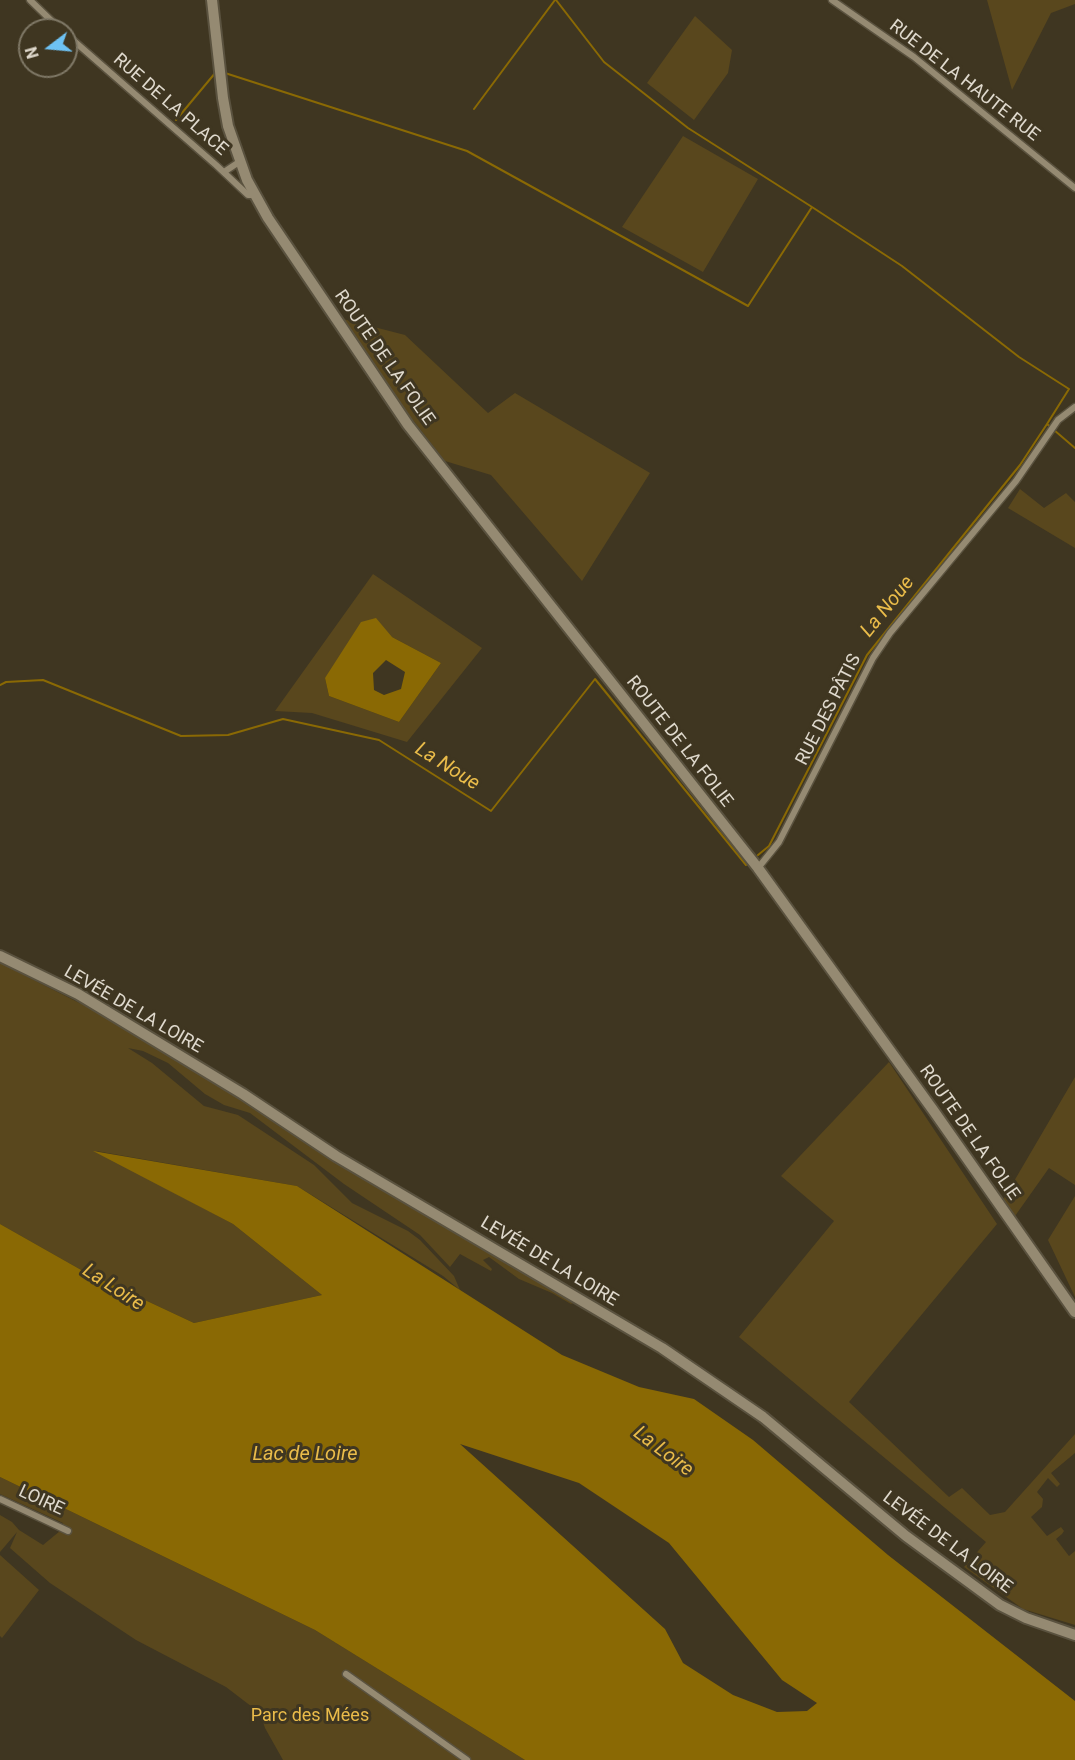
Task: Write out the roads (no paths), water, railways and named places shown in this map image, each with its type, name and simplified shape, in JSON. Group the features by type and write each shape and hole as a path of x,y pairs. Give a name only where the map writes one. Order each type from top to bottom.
{"street":[{"path":"30,0 49,18"},
{"name":"ROUTE DE LA FOLIE","path":"212,0 228,126 239,162 268,218 408,425 758,868 933,1110 1075,1312"},
{"name":"RUE DE LA HAUTE RUE","path":"832,0 914,57 1075,188"},
{"name":"RUE DE LA PLACE","path":"78,44 248,195 255,195"},
{"path":"224,172 239,162"},
{"name":"RUE DES PÂTIS","path":"758,868 779,842 873,658 890,633 1016,481 1058,420 1075,407"},
{"name":"LEVÉE DE LA LOIRE","path":"0,956 78,994 243,1094 336,1155 662,1348 763,1417 897,1528 1000,1605 1026,1618 1075,1635"},
{"name":"LOIRE","path":"0,1499 68,1531"},
{"path":"346,1674 467,1760"}],"water":[{"path":"376,618 392,637 441,663 399,722 329,696 325,678 361,622","holes":["386,660 405,672 401,689 384,695 374,690 373,673"]},
{"name":"Lac de Loire","path":"93,1151 297,1186 562,1355 639,1387 694,1399 753,1440 888,1555 1075,1701 1075,1760 525,1760 315,1630 0,1477 0,1224 83,1271 194,1323 322,1295 233,1224","holes":["460,1444 579,1483 669,1543 782,1680 817,1703 807,1711 777,1712 733,1695 683,1663 665,1629"]}],"waterway":[{"path":"474,109 555,0"},
{"path":"556,0 604,62 688,128 812,207"},
{"path":"176,120 216,72"},
{"path":"225,73 467,151 748,306 812,207 902,266 1019,357 1069,389 1047,424"},
{"name":"La Noue","path":"758,855 769,846 867,655 1020,465 1047,424 1075,448"},
{"name":"La Noue","path":"0,685 6,682 43,680 181,736 228,735 283,719 379,740 491,811 595,679 746,865"}],"water label":[{"name":"La Loire","path":"113,1288"},
{"name":"La Loire","path":"663,1452"}],"park label":[{"name":"Parc des Mées","path":"310,1716"}]}
